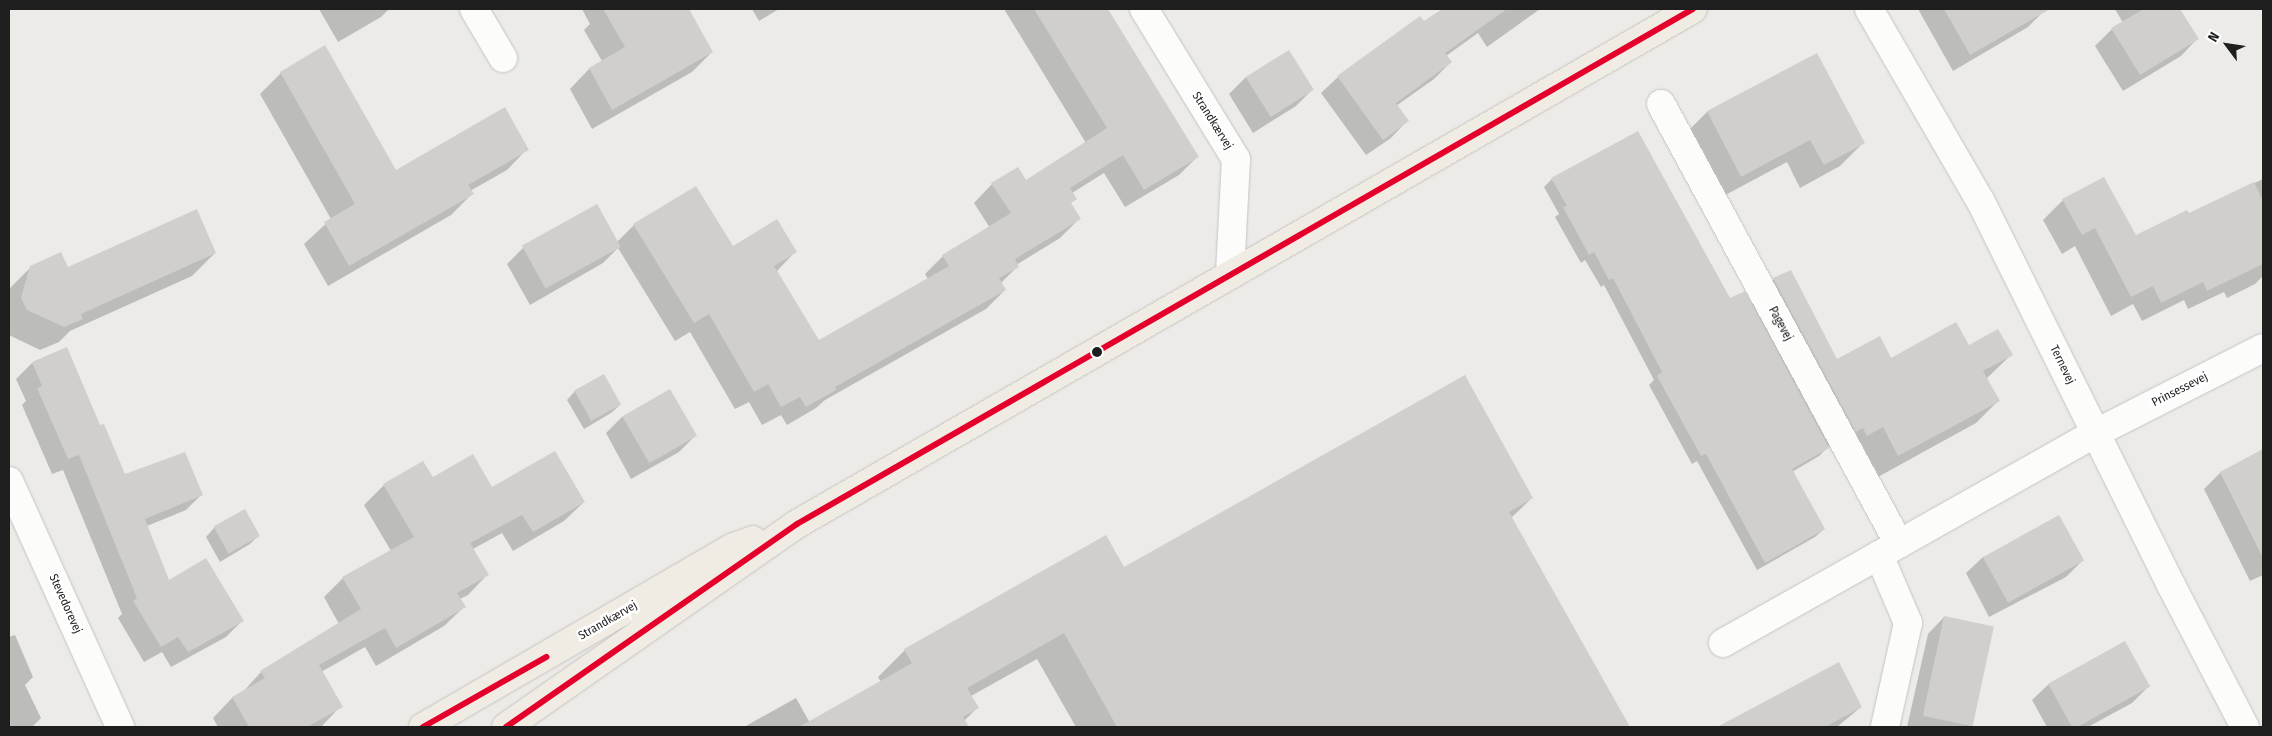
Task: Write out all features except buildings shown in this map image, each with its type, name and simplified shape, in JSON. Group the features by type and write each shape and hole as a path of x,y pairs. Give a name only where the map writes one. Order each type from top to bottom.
{"main road":[{"name":"Strandkærvej","path":"506,727 797,524 1694,9"},
{"name":"Strandkærvej","path":"423,727 734,547 797,524"}],"street":[{"path":"474,9 503,58"},
{"name":"Strandkærvej","path":"1144,9 1236,159 1230,275"},
{"name":"Ternevej","path":"1870,9 1981,202 2245,727"},
{"name":"Pagevej","path":"1661,104 1889,549 1908,623 1885,727"},
{"name":"Prinsessevej","path":"2096,433 2263,348"},
{"path":"1723,643 2096,433"},
{"name":"Stevedorevej","path":"9,481 120,727"}],"transit line":[{"path":"506,727 797,524 1693,9"},
{"path":"423,727 546,657"}]}
